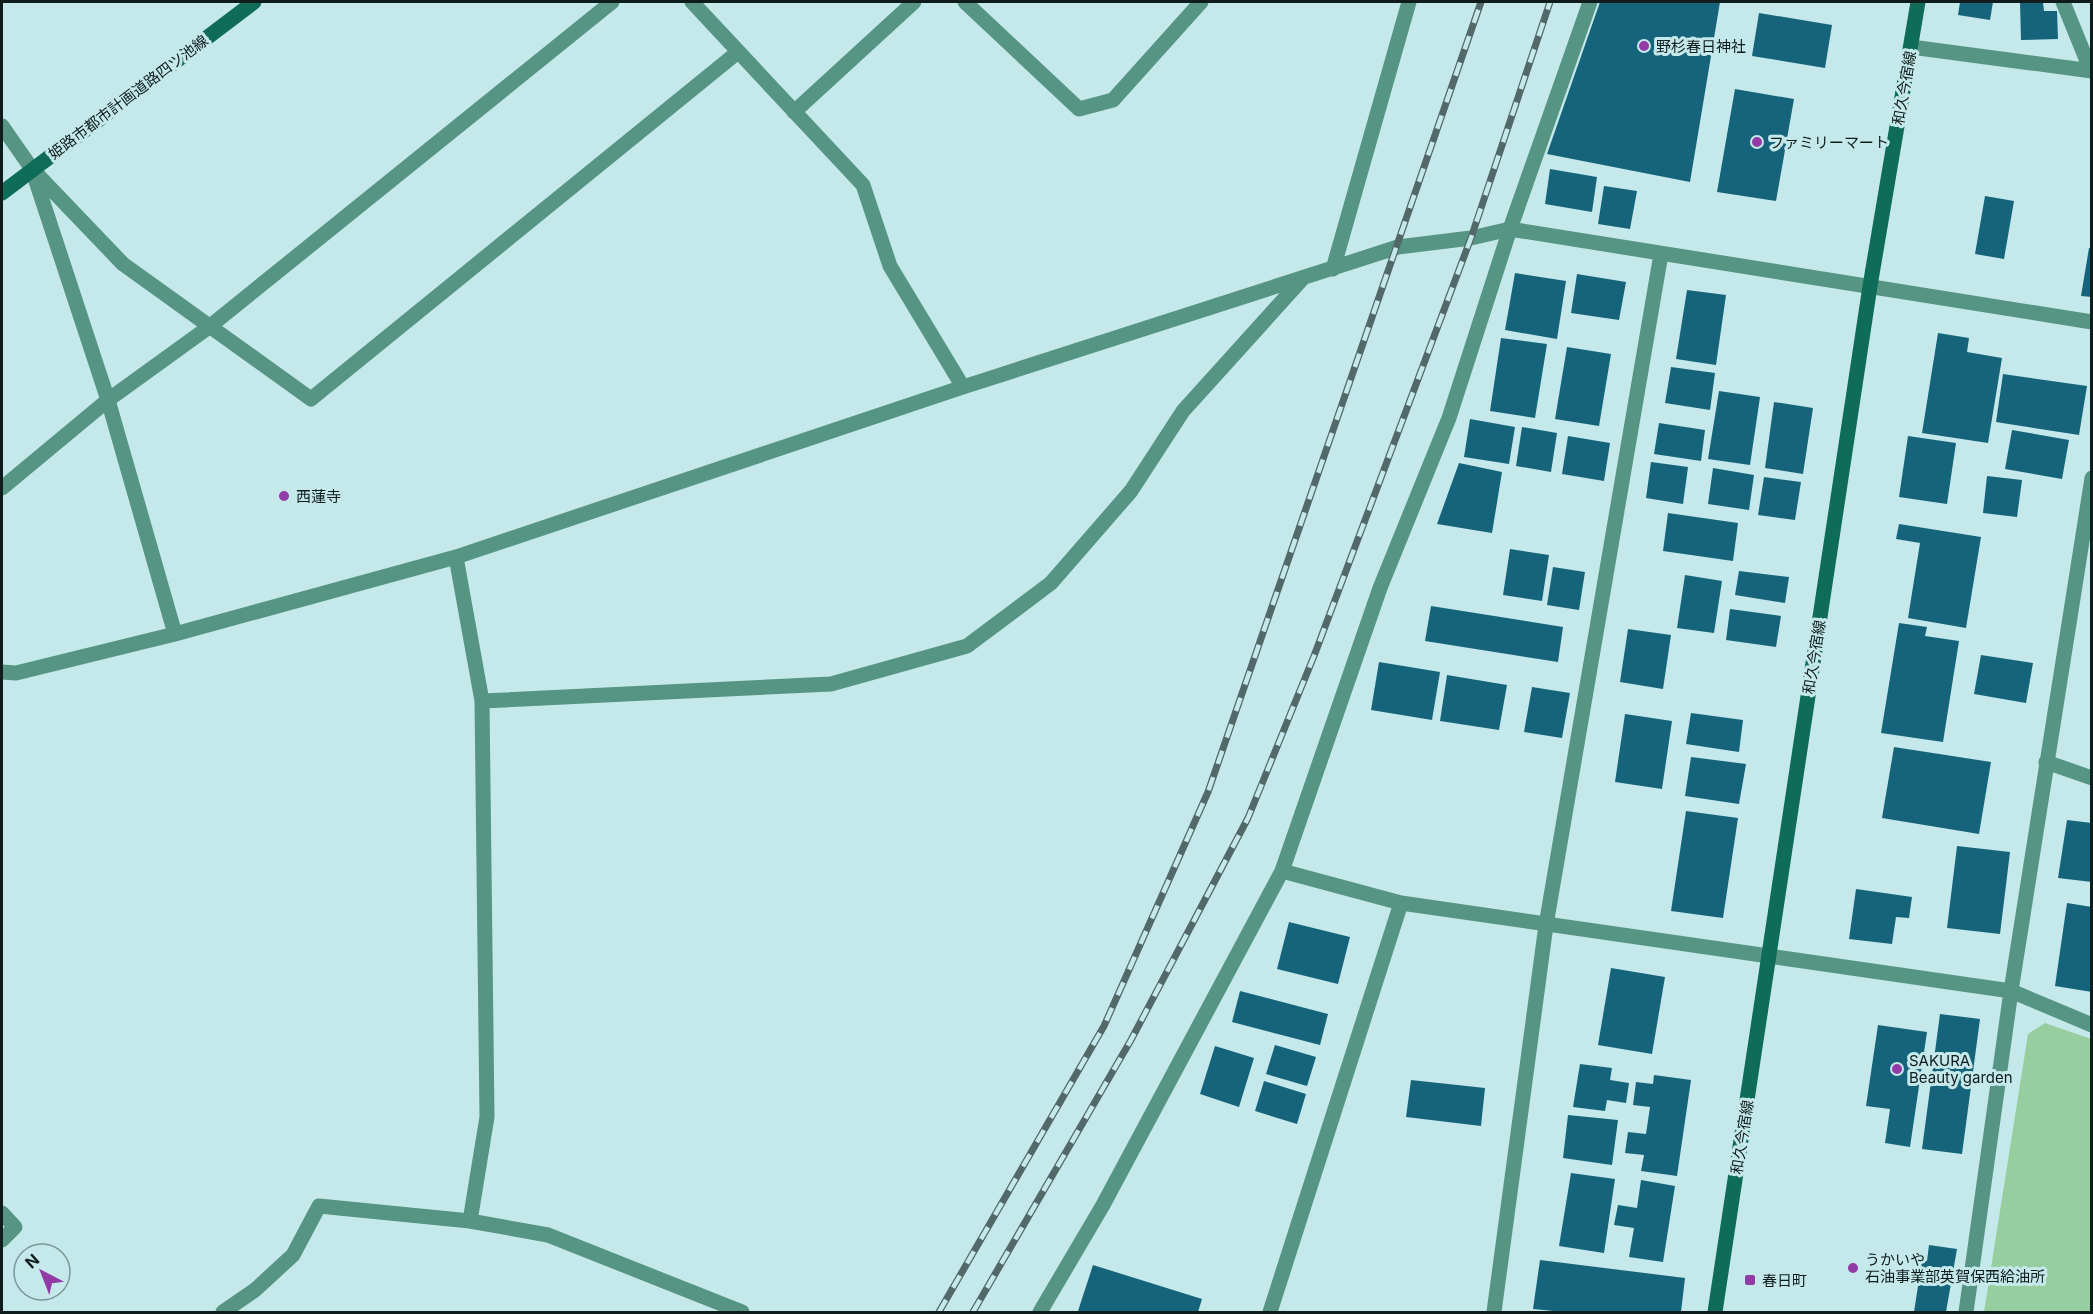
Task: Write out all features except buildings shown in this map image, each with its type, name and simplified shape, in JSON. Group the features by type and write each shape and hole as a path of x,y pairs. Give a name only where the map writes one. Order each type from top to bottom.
{"main road":[{"name":"姫路市都市計画道路四ツ池線","path":"2,193 254,2"},
{"name":"和久今宿線","path":"1715,1312 1870,286 1918,2"}],"street":[{"path":"2,488 108,400 209,327 612,2"},
{"path":"692,2 863,185 890,266 963,387"},
{"path":"794,112 914,2"},
{"path":"965,2 1078,108 1113,100 1201,2"},
{"path":"1333,269 1409,2"},
{"path":"1040,1312 1109,1195 1282,871 1380,588 1449,418 1510,229 1590,2"},
{"path":"1911,47 2091,71 2063,2"},
{"path":"2,126 33,170 123,264 311,399 738,52"},
{"path":"33,170 108,400 175,634"},
{"path":"2,672 16,673 175,634 456,557 963,387 1398,247 1471,238 1510,229 2091,322"},
{"path":"1494,1312 1546,925 1661,254"},
{"path":"482,701 831,684 967,646 1051,583 1131,491 1183,411 1304,276"},
{"path":"1966,1312 2046,762 2084,557 2091,478"},
{"path":"456,557 482,701 487,1117 471,1221"},
{"path":"2046,762 2091,778"},
{"path":"1282,871 1401,903 2011,991 2091,1025"},
{"path":"1270,1312 1401,903"},
{"path":"223,1312 255,1290 293,1255 319,1206 471,1221 548,1235 742,1312"},
{"path":"2,1213 15,1227 2,1240"}],"green space":[{"path":"2045,1023 2091,1039 2091,1312 1984,1312 2028,1034"}],"railway":[{"path":"939,1312 1104,1026 1208,792 1481,2"},
{"path":"973,1312 1131,1040 1248,818 1314,656 1471,238 1550,2"}],"place":[{"name":"野杉春日神社","path":"1644,46"},
{"name":"ファミリーマート","path":"1757,142"},
{"name":"西蓮寺","path":"284,496"},
{"name":"SAKURA Beauty garden","path":"1897,1069"},
{"name":"うかいや 石油事業部英賀保西給油所","path":"1853,1268"},
{"name":"春日町","path":"1750,1280"}]}
